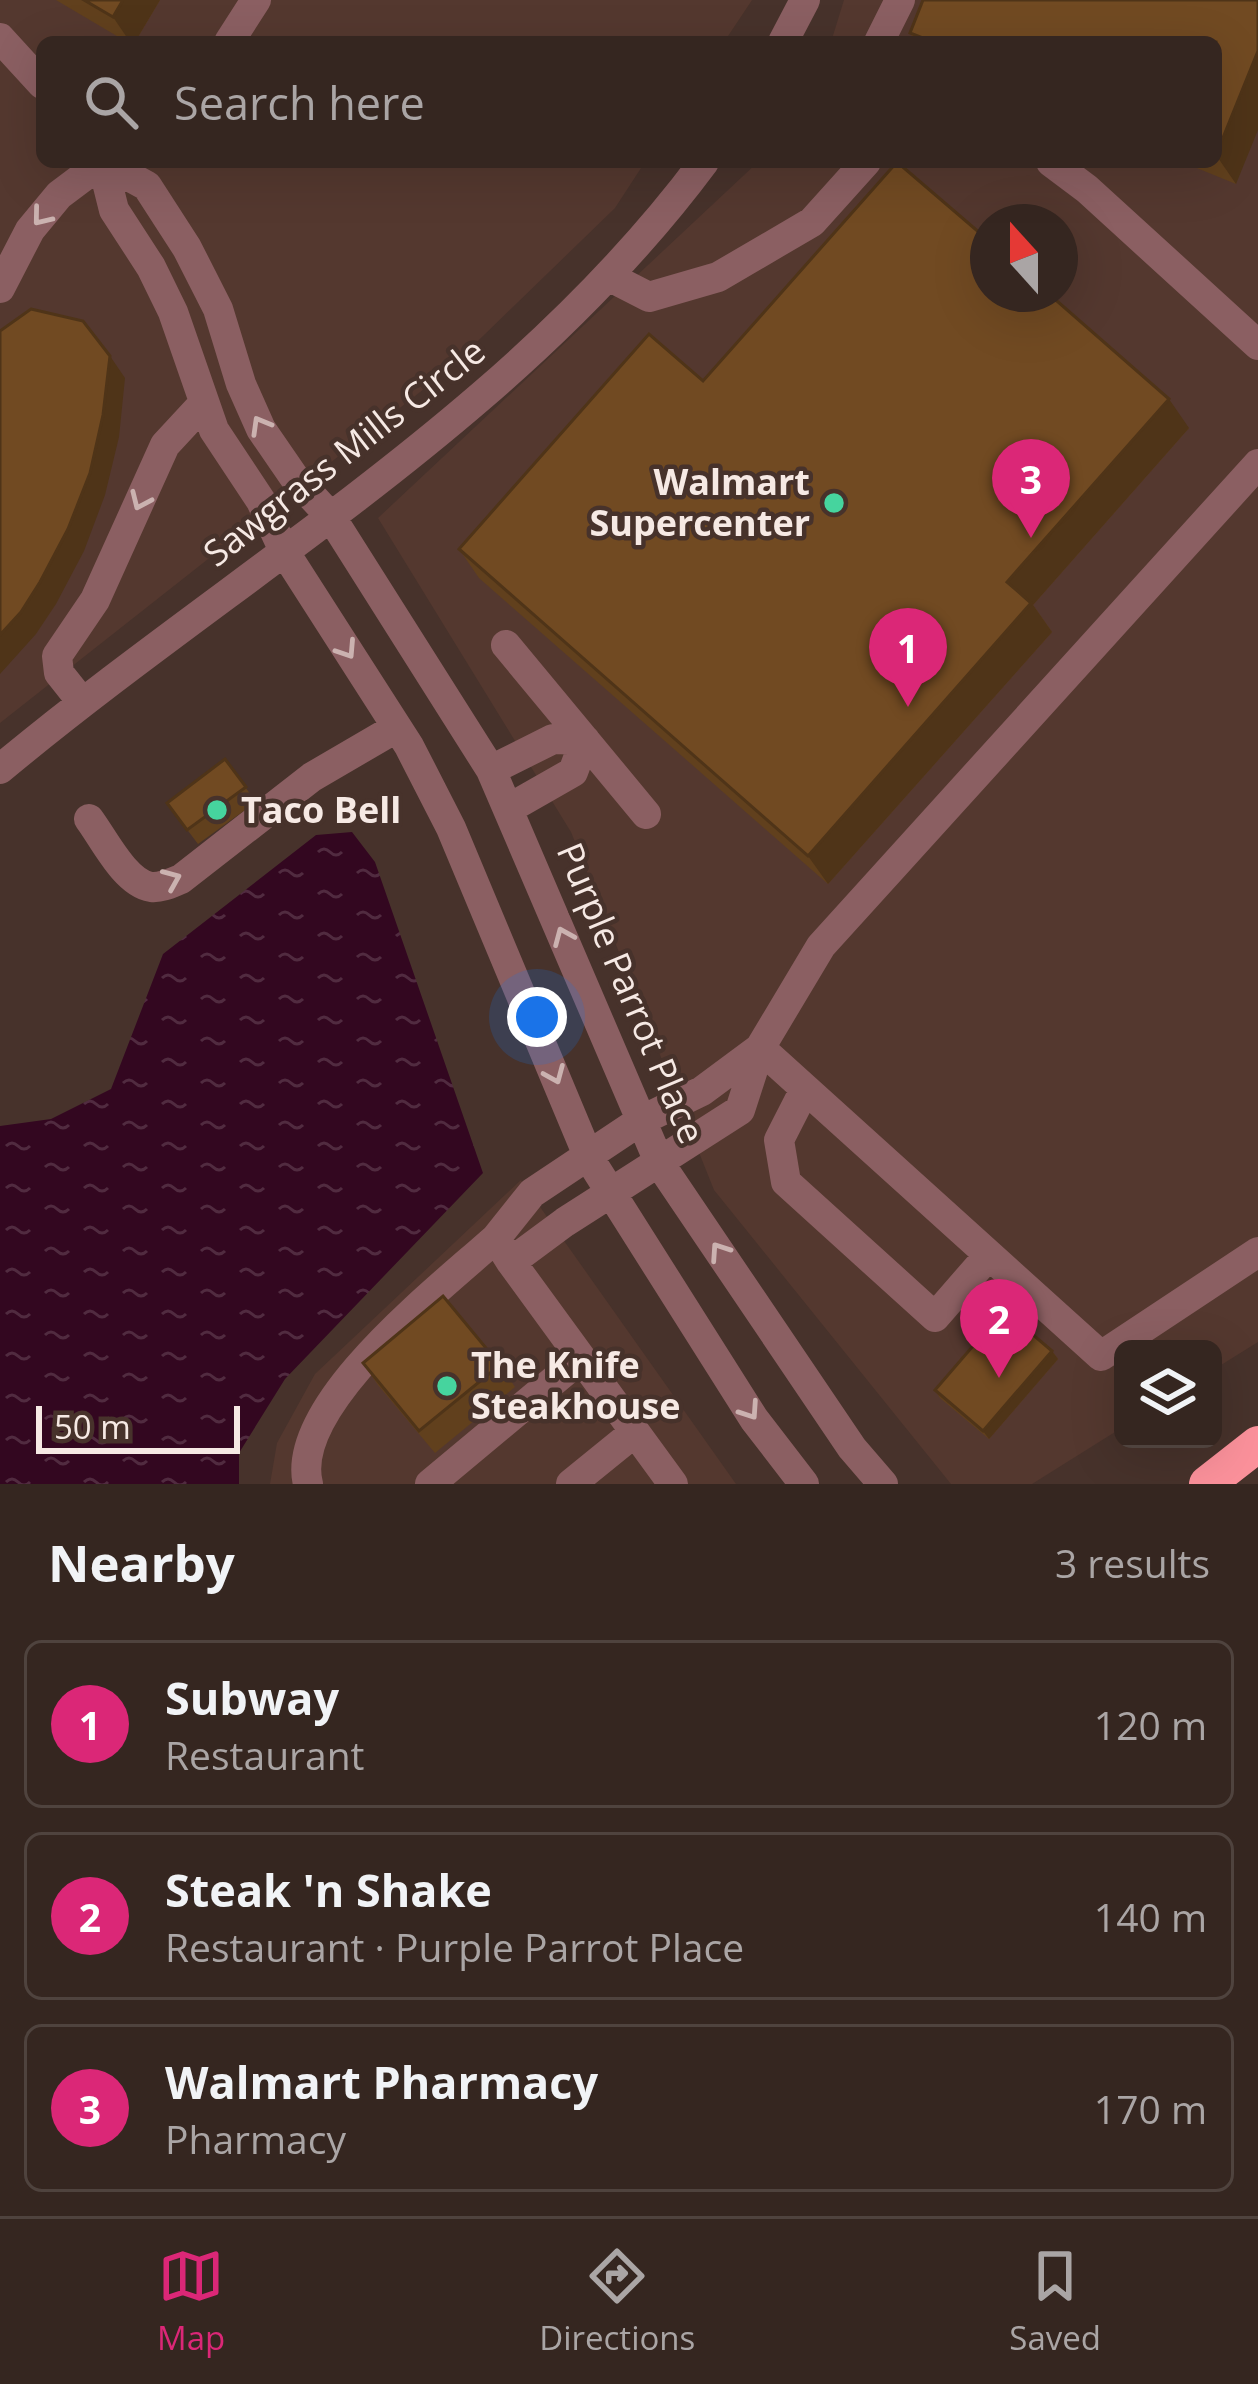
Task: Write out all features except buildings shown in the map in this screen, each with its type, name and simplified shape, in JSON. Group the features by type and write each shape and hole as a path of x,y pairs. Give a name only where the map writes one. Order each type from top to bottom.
{"highway":[{"path":"1207,1484 1258,1444"}],"street":[{"path":"233,36 256,0"},
{"path":"798,36 805,0"},
{"path":"882,36 900,0"},
{"path":"0,38 36,77"},
{"path":"0,288 29,230 59,195 95,168"},
{"path":"104,168 114,210 151,266 173,312 220,441 261,501 284,551 396,728 451,828 589,1157 754,1419 804,1484"},
{"name":"Purple Parrot Place","path":"114,168 147,186 167,214 218,309 251,411 294,477 331,517 491,770 660,1164 852,1448 884,1484"},
{"name":"Sawgrass Mills Circle","path":"0,769 496,388 608,276 700,168"},
{"path":"608,276 649,297 718,277 812,223 861,168"},
{"path":"1059,168 1258,344"},
{"path":"82,702 59,673 57,656 95,600 165,445 203,404"},
{"path":"308,1484 304,1472 308,1455 336,1394 368,1355 503,1250 660,1164 740,1110 760,1048 821,946 1258,464"},
{"path":"506,645 646,814"},
{"path":"89,819 132,877 146,887 160,887 181,879 311,777 396,728"},
{"path":"491,770 553,740 585,740"},
{"path":"510,808 573,772 585,740"},
{"path":"760,1048 1101,1356 1258,1252"},
{"path":"503,1250 532,1193 640,1121 702,1091 760,1048"},
{"path":"805,1089 779,1140 786,1182 935,1317 989,1255"},
{"path":"503,1250 673,1484"},
{"path":"430,1484 581,1358"},
{"path":"572,1484 635,1432"}],"shaded area":[{"path":"0,0 752,0 728,36 36,36 36,168 641,168 615,208 448,370 0,723"},
{"path":"844,0 1258,0 1258,1342 1222,1364 1222,1340 1114,1340 1114,1433 1032,1484 951,1484 714,1190 571,832 378,518 752,168 1222,168 1222,36 833,36"},
{"path":"521,1180 736,1484 270,1484 277,1443 315,1374"}],"water":[{"path":"352,832 375,862 483,1173 285,1379 239,1453 239,1484 0,1484 0,1126 51,1119 111,1089 163,954 316,835"}],"place":[{"name":"Walmart Supercenter","path":"834,503"},
{"name":"Walmart Pharmacy","path":"1031,538"},
{"name":"Subway","path":"908,707"},
{"name":"Taco Bell","path":"217,810"},
{"name":"Steak 'n Shake","path":"999,1378"},
{"name":"The Knife Steakhouse","path":"447,1386"}]}
